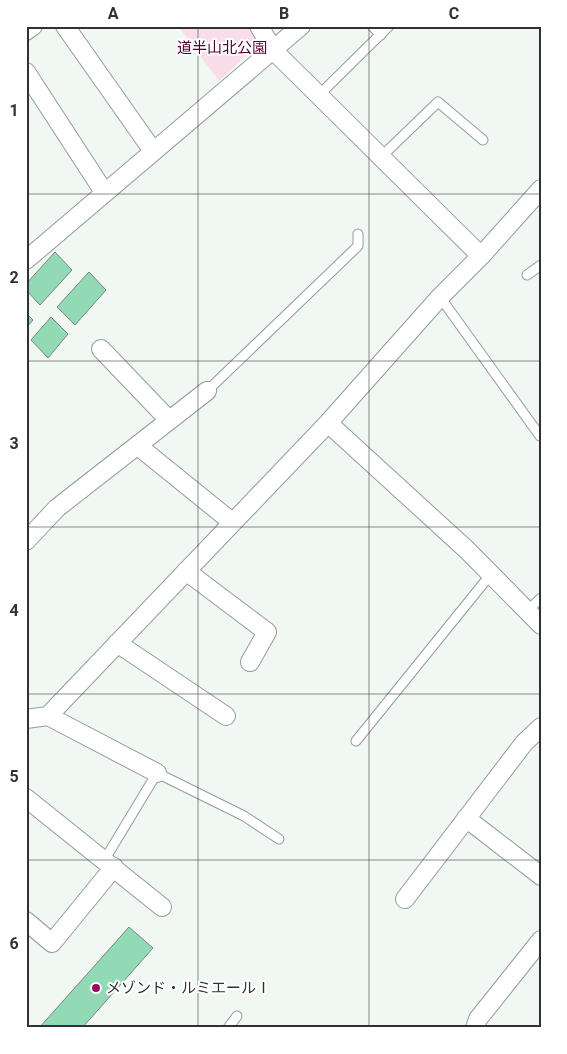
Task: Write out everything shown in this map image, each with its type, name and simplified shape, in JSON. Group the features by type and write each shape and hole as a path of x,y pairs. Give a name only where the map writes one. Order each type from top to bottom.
{"street":[{"path":"26,31 33,26"},
{"path":"66,26 153,151"},
{"path":"259,26 273,50 481,256"},
{"path":"26,260 301,26"},
{"path":"26,72 104,192"},
{"path":"48,716 328,423 440,297 481,256 541,189"},
{"path":"101,349 169,420"},
{"path":"26,541 57,508 207,391"},
{"path":"328,423 491,574 541,625"},
{"path":"138,446 232,522"},
{"path":"186,571 267,632 250,662"},
{"path":"117,643 226,716"},
{"path":"26,718 48,716 157,773"},
{"path":"405,899 524,743 541,727"},
{"path":"26,798 110,863 162,907"},
{"path":"466,818 541,876"},
{"path":"26,921 52,943 110,863"},
{"path":"475,1028 478,1019 540,944"}],"lane":[{"path":"372,26 381,35"},
{"path":"319,95 389,26"},
{"path":"382,156 438,102 483,140"},
{"path":"207,391 358,246 358,234"},
{"path":"527,275 541,265"},
{"path":"440,297 540,436"},
{"path":"356,740 491,574"},
{"path":"528,610 541,598"},
{"path":"110,863 157,773 244,816 279,839"},
{"path":"228,1028 238,1016"}],"green space":[{"name":"道半山北公園","path":"178,26 249,26 260,43 219,81"}],"building":[{"path":"55,252 72,270 40,305 26,290 26,284"},
{"path":"89,272 106,290 75,325 57,307"},
{"path":"26,313 33,320 26,328"},
{"path":"51,317 68,334 48,358 31,340"},
{"name":"メゾンド・ルミエールⅠ","path":"129,927 153,948 82,1028 39,1028"}],"place":[{"name":"メゾンド・ルミエールⅠ","path":"96,988"}]}
